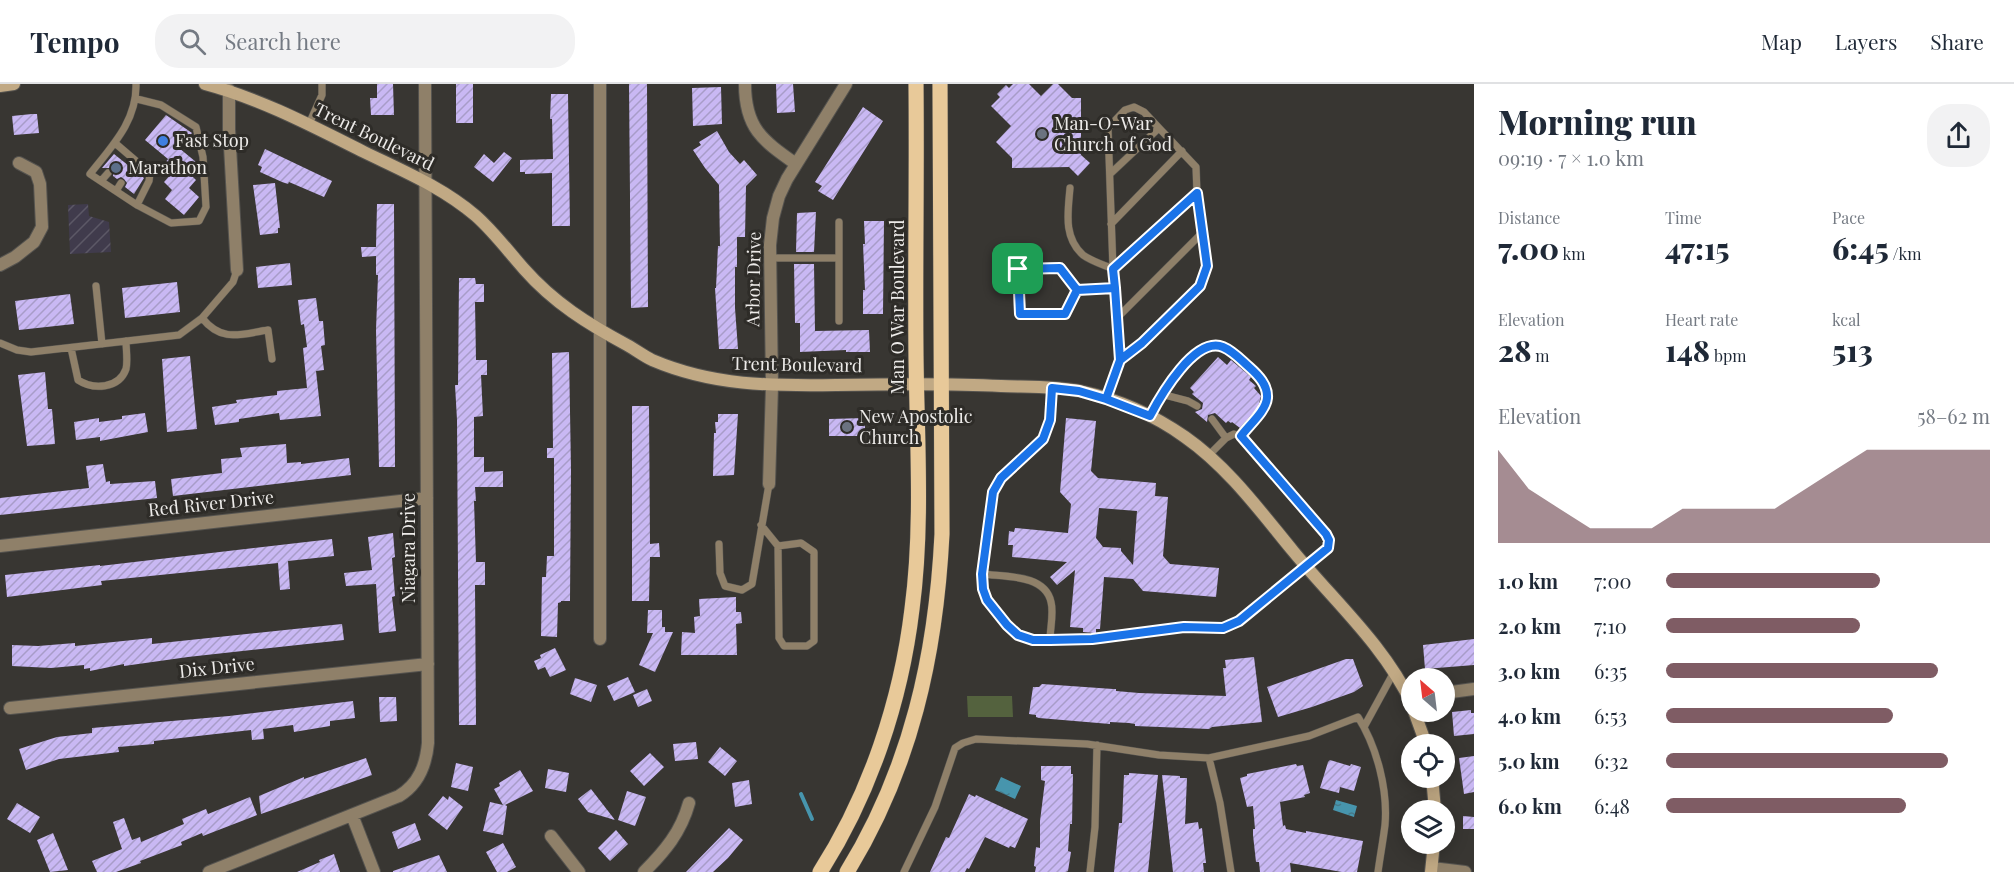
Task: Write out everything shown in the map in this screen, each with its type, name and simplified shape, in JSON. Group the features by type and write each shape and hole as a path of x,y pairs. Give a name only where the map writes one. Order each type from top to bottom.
{"main road":[{"name":"Man O War Boulevard","path":"820,872 841,836 871,770 892,708 903,666 913,609 916,562 916,84"},
{"path":"848,872 891,788 908,738 934,630 940,568 942,383 940,84"}],"street":[{"path":"0,86 14,84"},
{"name":"Trent Boulevard","path":"205,84 229,90 309,124 439,189 476,216 524,269 571,313 650,359 687,372 724,382 772,386 942,383 1052,388 1079,391 1150,416 1187,438 1222,468 1367,634 1401,684"},
{"name":"Niagara Drive","path":"209,872 399,796 411,787 424,766 428,743 425,84"},
{"path":"600,84 602,332 600,639"},
{"path":"745,84 747,113 756,131 768,145 796,164"},
{"name":"Arbor Drive","path":"769,484 772,386 770,258 773,218 779,196 796,164 846,84"},
{"path":"229,90 237,270"},
{"path":"0,265 34,242 42,227 40,184 36,172 19,163"},
{"name":"Red River Drive","path":"0,546 427,498"},
{"name":"Dix Drive","path":"10,708 428,664"},
{"path":"1455,691 1474,688"},
{"path":"644,872 671,843 686,815 689,803"},
{"path":"352,815 374,872"},
{"path":"551,836 579,872"},
{"path":"1433,854 1431,870 1465,872"}],"lane":[{"path":"136,84 137,99 127,127 90,174 137,205 171,223 199,221 206,207 203,158 196,127 161,105 137,99"},
{"path":"309,124 322,95 322,84"},
{"path":"1106,399 1120,360 1106,135 1108,128 1119,116 1129,107 1134,107 1144,112 1196,167 1197,193 1207,266 1200,286 1142,343 1120,360"},
{"path":"1110,174 1159,128"},
{"path":"115,143 150,172 149,181 137,205"},
{"path":"1111,224 1182,152"},
{"path":"121,160 127,153"},
{"path":"133,169 138,162"},
{"path":"101,181 108,173"},
{"path":"116,191 121,183"},
{"path":"1070,188 1068,221 1070,238 1084,256 1113,269"},
{"path":"1113,269 1197,193"},
{"path":"839,222 839,321"},
{"path":"1117,318 1202,233"},
{"path":"770,258 839,258"},
{"path":"1060,268 1077,290 1065,314 1020,314 1018,269 1060,268"},
{"path":"0,344 31,352 180,335 202,318 233,282 237,270"},
{"path":"96,286 102,344"},
{"path":"1077,290 1115,288"},
{"path":"202,318 211,328 223,335 268,330 272,359"},
{"path":"71,348 78,380 85,385 102,387 115,383 127,368 126,341"},
{"path":"1150,416 1171,379 1197,353 1209,346 1222,346 1233,352 1259,375 1268,396 1265,406 1241,436"},
{"path":"1052,388 1050,420 1043,439 1001,478 993,492 982,574 983,589 987,600 1018,635 1033,640 1092,639 1184,627 1223,628 1239,621 1328,548 1329,540 1326,534 1241,436 1234,434 1226,438 1208,456"},
{"path":"1161,394 1188,401 1197,406"},
{"path":"1212,418 1226,438"},
{"path":"719,544 720,573 725,586 742,590 752,584 769,484"},
{"path":"761,525 778,546 779,638 784,646 807,646 814,640 814,552 801,543 778,546"},
{"path":"982,574 1035,581 1045,590 1051,602 1050,640"},
{"path":"1364,727 1394,672"},
{"path":"904,872 935,807 955,748 963,743 976,739 1097,746 1159,755 1209,758 1309,736 1358,717 1376,755 1383,789 1385,823 1378,872"},
{"path":"1090,872 1095,827 1097,746"},
{"path":"1209,758 1220,803 1231,872"}],"shaded area":[{"path":"88,204 89,216 109,222 111,252 70,254 68,205"}],"green space":[{"path":"967,696 1012,696 1013,717 968,717"}],"water":[{"path":"1001,777 1021,786 1015,799 995,790"},
{"path":"1336,800 1357,806 1354,817 1333,810"}],"building":[{"path":"377,84 393,84 394,115 371,115 370,98 377,98"},
{"path":"456,84 473,84 473,123 456,123"},
{"path":"629,84 647,84 648,307 631,308"},
{"path":"776,84 793,84 795,112 777,113"},
{"name":"Man-O-War Church of God","path":"1013,84 1029,84 1041,96 1053,84 1058,84 1072,98 1081,98 1081,155 1090,163 1078,176 1069,167 1012,168 1012,158 996,142 1011,126 991,106 1000,97 997,94 1006,85 1009,88"},
{"path":"721,87 722,124 693,126 692,88"},
{"path":"551,94 568,94 570,226 552,226 552,173 525,174 525,172 520,172 520,160 553,159"},
{"path":"863,107 883,121 833,200 818,191 822,186 815,182"},
{"path":"37,114 39,133 14,135 12,116"},
{"path":"166,115 192,133 179,148 196,162 191,167 195,171 191,175 196,180 189,188 199,197 184,215 165,199 172,190 164,182 171,174 162,167 168,159 145,140"},
{"path":"717,131 729,152 740,164 744,160 757,175 746,186 745,237 737,237 735,308 738,349 719,349 715,288 718,246 720,246 719,185 693,150 701,145 699,142"},
{"path":"265,149 332,181 324,197 260,172 262,167 258,165"},
{"path":"504,152 512,158 493,182 474,167 484,154 494,163"},
{"path":"114,154 144,178 134,194 125,187 127,183 124,179 121,177 117,179 113,176 111,168 102,168"},
{"path":"275,183 280,228 278,228 278,233 260,235 253,185"},
{"path":"377,204 394,204 395,467 379,467 376,330 378,275 376,275 376,256 362,257 361,247 376,247"},
{"path":"816,212 814,252 796,252 797,213"},
{"path":"864,221 884,221 883,314 863,314"},
{"path":"290,263 292,285 258,288 256,267"},
{"path":"794,264 814,264 815,331 869,330 870,352 846,352 846,350 800,352 800,323 795,323"},
{"path":"459,278 475,278 476,284 484,284 484,302 475,302 476,360 487,360 487,375 481,375 483,416 474,417 474,457 484,457 484,472 503,471 503,487 475,487 476,562 485,562 485,585 475,585 476,725 459,725 455,385 458,385"},
{"path":"177,282 180,312 125,318 122,288"},
{"path":"70,294 74,324 19,330 15,301"},
{"path":"316,298 319,321 323,321 325,345 321,346 324,370 316,371 321,416 280,420 279,413 215,425 212,407 237,403 236,400 277,395 277,391 307,388 303,348 307,347 298,300"},
{"path":"569,352 570,601 558,603 557,637 541,636 542,577 546,577 547,556 554,556 554,458 547,458 547,448 553,448 552,353"},
{"path":"190,356 197,429 167,432 162,359"},
{"path":"1218,357 1227,365 1231,360 1251,377 1249,380 1256,386 1254,388 1261,396 1258,407 1240,428 1232,422 1226,423 1215,413 1208,415 1207,422 1195,412 1202,409 1203,403 1192,394 1194,392 1190,388"},
{"path":"45,372 48,409 52,409 55,444 27,446 18,375"},
{"path":"632,406 649,406 650,544 659,543 660,557 650,557 649,601 632,601"},
{"path":"145,413 148,432 100,441 100,437 76,440 74,422 99,418 99,422"},
{"path":"718,414 738,414 734,475 713,476 714,433 716,433 715,422 718,422"},
{"name":"New Apostolic Church","path":"865,418 865,436 829,436 829,419"},
{"path":"1066,418 1096,421 1091,471 1098,478 1156,483 1155,496 1168,497 1163,556 1170,564 1219,568 1216,597 1143,591 1133,579 1104,577 1100,629 1096,629 1094,633 1083,632 1083,628 1070,627 1075,570 1057,585 1050,577 1067,562 1012,557 1013,545 1008,545 1009,531 1014,532 1015,528 1068,533 1071,504 1060,492","holes":["1099,508 1137,511 1133,565 1121,548 1103,547 1096,538"]},
{"path":"286,444 287,463 301,462 301,464 349,458 351,475 173,496 171,479 222,473 221,459 242,457 240,448"},
{"path":"103,464 106,482 110,481 110,484 155,481 157,498 0,515 0,498 89,488 86,466"},
{"path":"393,533 395,596 392,597 396,631 379,633 376,584 346,586 344,573 372,570 368,537"},
{"path":"332,539 334,556 288,561 290,589 280,590 278,563 101,581 102,585 7,597 5,575"},
{"path":"736,597 736,612 741,612 742,623 736,624 737,655 681,655 682,632 695,633 694,617 700,616 699,599"},
{"path":"648,610 662,610 662,627 665,627 665,632 673,632 655,672 639,665 653,633 647,633"},
{"path":"342,624 344,640 124,666 124,664 90,671 90,668 84,669 84,665 51,668 12,666 12,645 38,646 75,643 75,646 152,638 152,644"},
{"path":"1474,639 1474,665 1425,668 1423,645"},
{"path":"555,648 566,670 550,677 545,667 538,670 534,661 541,658 540,655"},
{"path":"1254,657 1262,722 1209,729 1135,726 1129,723 1110,722 1110,724 1039,718 1029,714 1033,687 1039,687 1042,684 1116,689 1116,691 1139,693 1226,696 1223,668 1226,668 1225,660"},
{"path":"1346,659 1353,659 1363,686 1354,692 1278,717 1267,687"},
{"path":"628,677 635,692 614,701 607,686"},
{"path":"575,678 597,685 591,702 570,694"},
{"path":"647,689 652,701 638,707 633,695"},
{"path":"379,697 396,697 397,721 380,722"},
{"path":"353,701 355,718 330,721 330,726 294,732 293,725 263,729 264,739 252,740 251,730 154,741 154,744 118,747 119,752 59,759 26,770 19,749 57,737 92,733 92,728 229,716"},
{"path":"1471,710 1471,713 1474,713 1474,734 1455,736 1453,722 1455,722 1455,712"},
{"path":"696,742 698,759 675,761 673,744"},
{"path":"720,747 737,761 725,776 708,762"},
{"path":"650,753 664,767 644,786 630,771"},
{"path":"1474,756 1474,792 1464,794 1459,758"},
{"path":"366,758 372,775 261,814 259,796 304,777 304,779"},
{"path":"1330,760 1361,767 1354,791 1340,787 1339,793 1320,788"},
{"path":"456,763 473,767 468,791 451,787"},
{"path":"1296,764 1297,766 1303,765 1310,793 1304,795 1305,797 1280,802 1283,826 1285,825 1286,829 1306,833 1306,831 1363,841 1357,872 1342,872 1290,863 1291,872 1260,872 1259,862 1256,862 1253,835 1253,829 1255,829 1253,806 1247,807 1240,778 1247,774"},
{"path":"1041,766 1071,766 1071,774 1073,774 1072,824 1070,824 1068,851 1071,852 1066,872 1035,872 1036,847 1040,848 1040,821 1045,781 1041,780"},
{"path":"548,769 569,773 566,792 545,788"},
{"path":"520,770 533,791 505,805 507,806 503,835 483,831 490,802 503,805 494,789 500,786 499,783"},
{"path":"1129,773 1158,775 1148,872 1114,872 1119,823 1122,823 1124,775 1129,775"},
{"path":"1162,775 1187,778 1185,824 1198,822 1199,829 1202,828 1206,863 1203,863 1204,872 1173,872"},
{"path":"749,780 752,804 735,807 732,783"},
{"path":"591,789 615,820 588,812 578,799"},
{"path":"627,791 646,797 635,826 618,820"},
{"path":"969,794 975,797 976,795 1028,819 1015,848 1010,846 1009,848 985,837 969,869 967,868 965,872 930,872 946,837 949,838"},
{"path":"443,796 448,800 449,796 463,807 447,830 428,815"},
{"path":"250,797 257,815 203,836 202,833 181,842 182,845 140,861 141,863 116,872 97,872 92,861 122,849 113,822 124,818 132,840 140,837 141,842 184,824 182,819 206,809 208,814"},
{"path":"17,803 40,817 30,833 7,819"},
{"path":"1463,816 1474,817 1474,829 1463,829"},
{"path":"415,823 421,840 398,849 392,832"},
{"path":"729,828 743,840 728,858 713,872 686,872"},
{"path":"616,830 628,844 610,861 598,848"},
{"path":"53,833 68,870 50,872 37,840"},
{"path":"503,843 516,867 507,872 497,872 486,852"},
{"path":"334,854 340,872 297,872 320,862 319,860"},
{"path":"439,855 447,872 393,872 393,871"}],"waterway":[{"path":"801,794 812,819"}],"place":[{"name":"Man-O-War Church of God","path":"1042,134"},
{"name":"Fast Stop","path":"163,141"},
{"name":"Marathon","path":"116,168"},
{"name":"New Apostolic Church","path":"847,427"}],"route":[{"path":"1018,269 1020,314 1065,314 1077,290 1115,288 1113,269 1197,193 1207,266 1204,279 1200,286 1142,343 1120,360 1106,399 1150,416 1171,379 1197,353 1209,346 1222,346 1233,352 1259,375 1268,396 1265,406 1241,436 1326,534 1329,540 1328,548 1239,621 1223,628 1184,627 1092,639 1033,640 1018,635 987,600 983,589 982,574 993,492 1001,478 1043,439 1050,420 1052,388 1079,391 1106,399 1120,360 1115,288 1077,290 1060,268 1018,269"}]}
